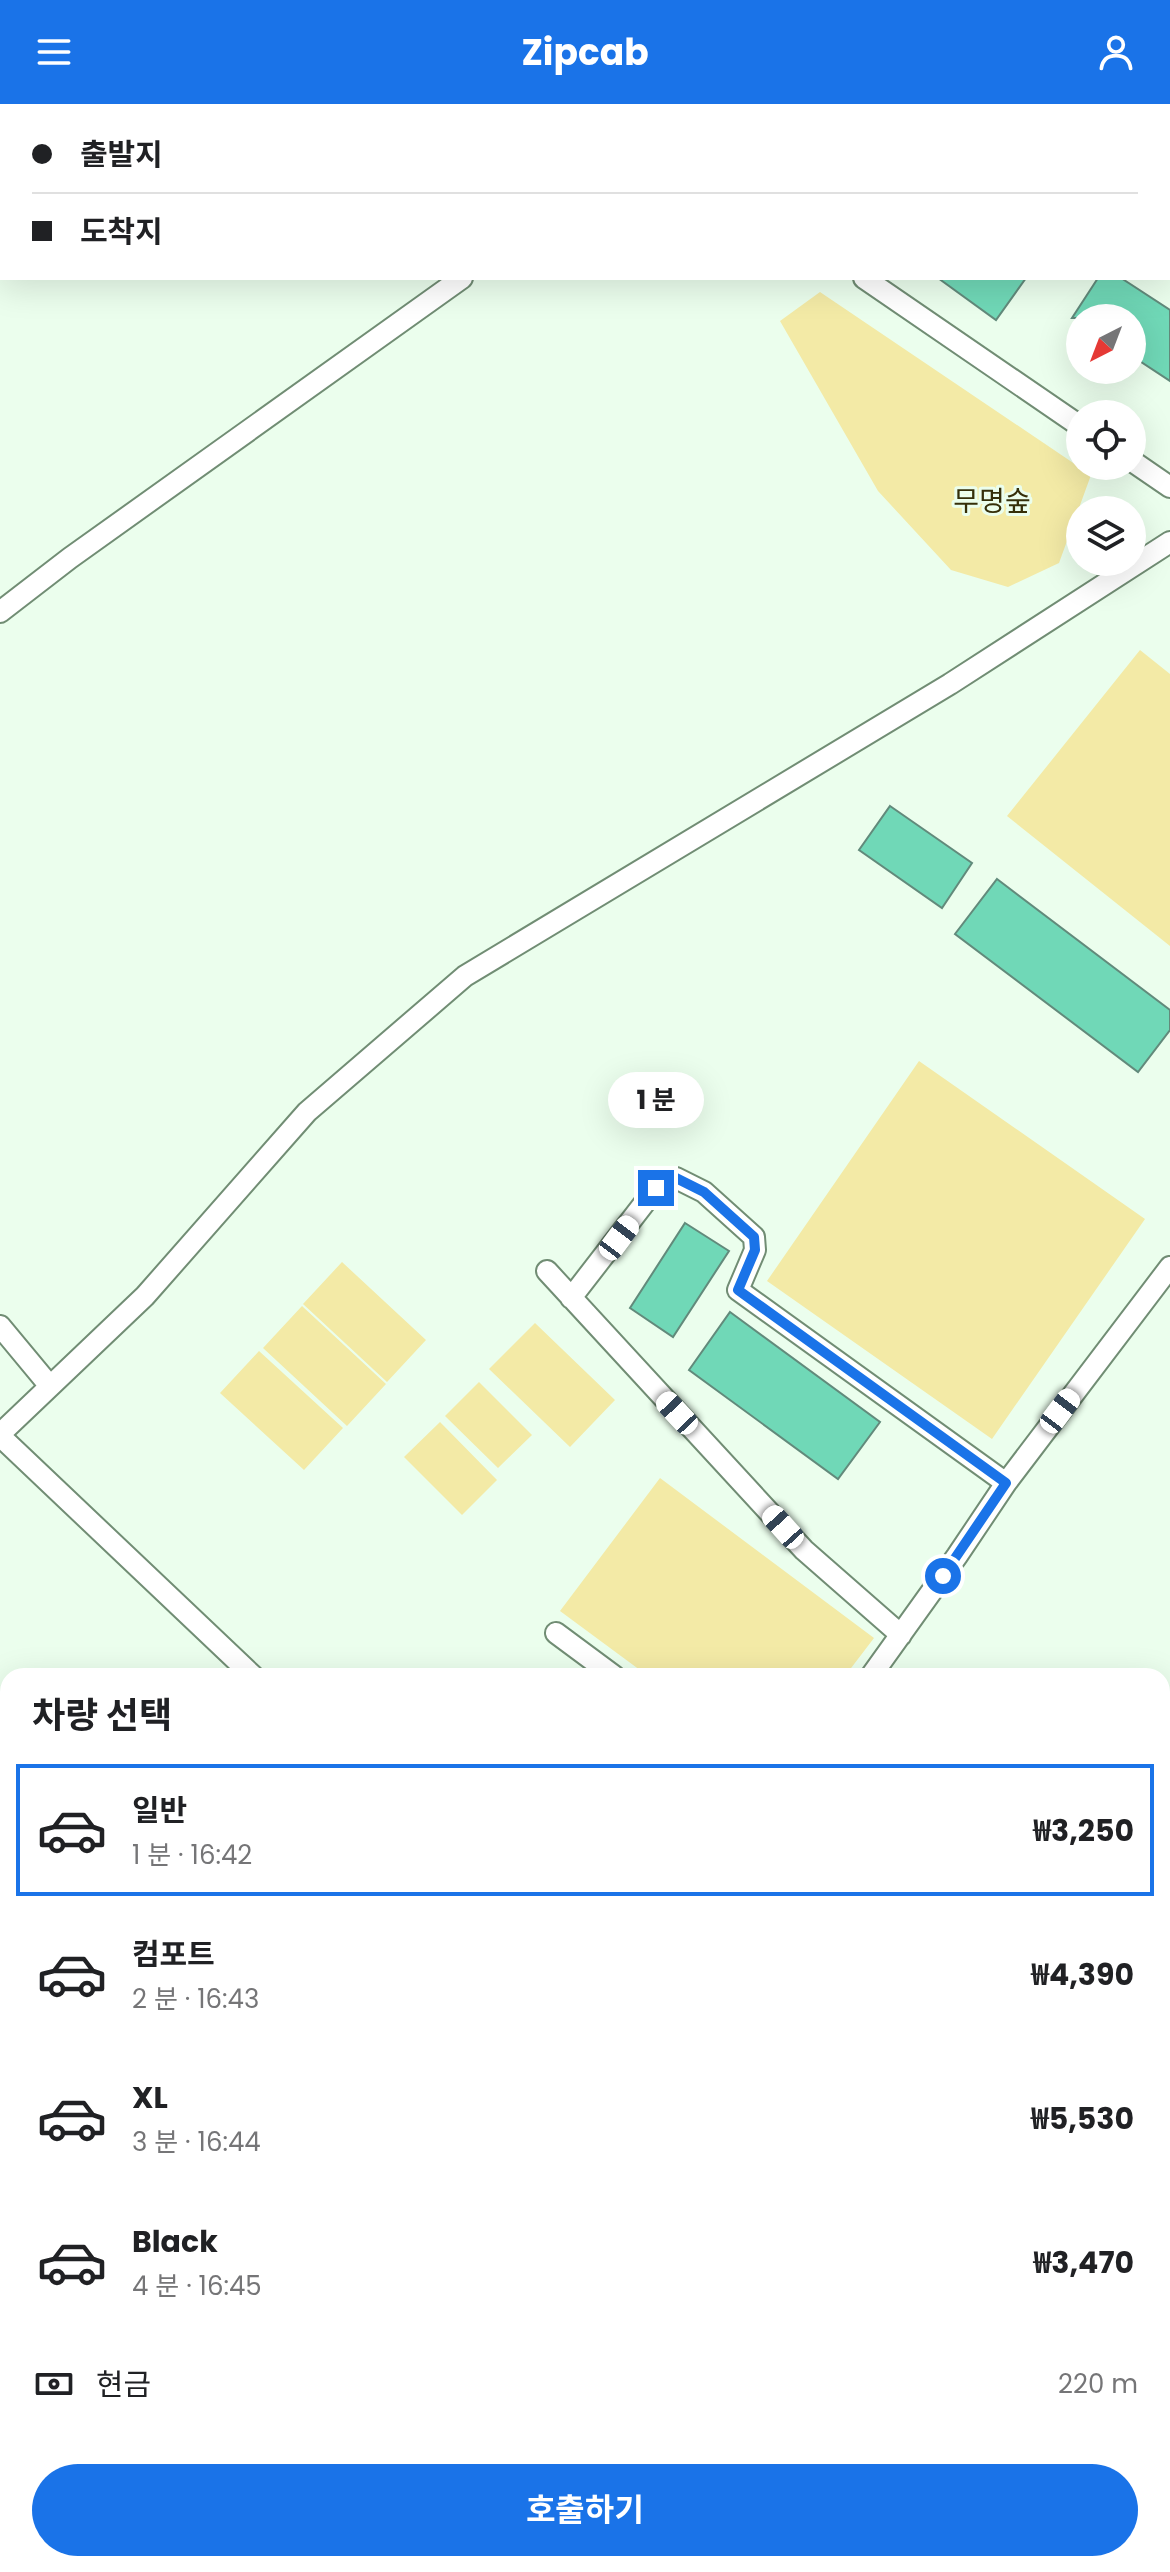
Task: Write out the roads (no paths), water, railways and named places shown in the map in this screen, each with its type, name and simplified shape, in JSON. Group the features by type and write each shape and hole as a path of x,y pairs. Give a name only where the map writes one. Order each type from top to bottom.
{"lane":[{"path":"0,612 70,558 459,280"},
{"path":"867,280 1066,416"},
{"path":"1146,471 1170,487"},
{"path":"245,1668 0,1435 145,1296 307,1112 465,976 950,684 1170,542"},
{"path":"571,1298 656,1188 676,1178 704,1192 754,1237 755,1250 738,1290 1006,1483"},
{"path":"877,1668 1006,1483 1170,1267"},
{"path":"547,1271 804,1550 901,1635"},
{"path":"0,1326 49,1385"},
{"path":"556,1633 603,1668"}],"park label":[{"name":"무명숲","path":"992,501"}]}
